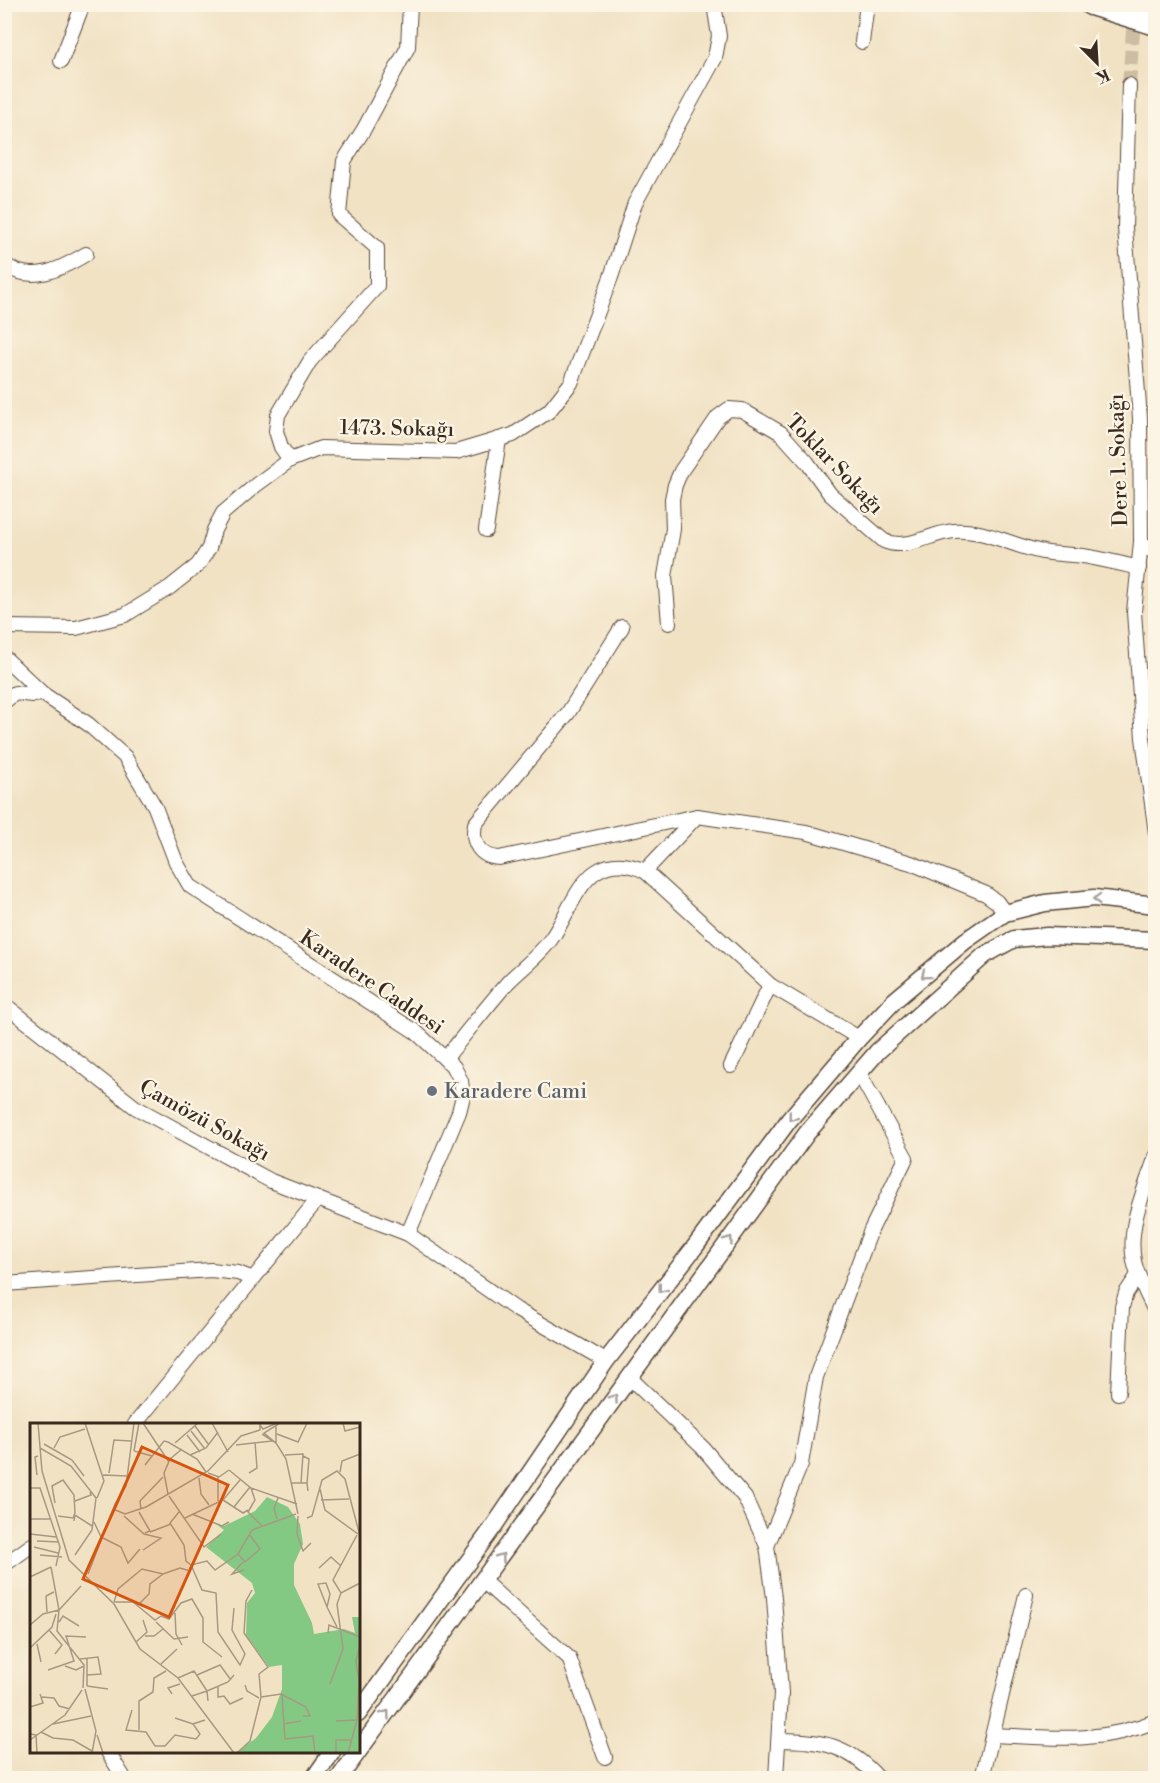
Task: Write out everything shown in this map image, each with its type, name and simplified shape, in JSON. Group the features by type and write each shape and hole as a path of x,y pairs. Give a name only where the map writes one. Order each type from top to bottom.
{"highway":[{"path":"1091,4 1155,24"}],"street":[{"path":"61,61 83,4"},
{"path":"290,460 281,447 276,431 278,415 310,361 376,286 376,248 339,215 344,161 408,47 410,4"},
{"name":"1473. Sokağı","path":"4,627 76,628 125,615 169,588 198,565 209,548 214,530 223,513 290,460 321,448 456,452 513,435 549,411 571,383 635,203 715,58 719,36 714,4"},
{"path":"862,42 867,4"},
{"name":"Dere 1. Sokağı","path":"1129,85 1125,228 1140,418 1141,542 1134,612 1143,738 1155,833"},
{"path":"4,264 21,273 47,273 62,268 86,254"},
{"name":"Toklar Sokağı","path":"669,622 666,576 673,529 672,499 675,485 681,471 718,417 723,412 736,408 781,434 807,462 830,494 884,542 903,546 928,536 955,531 978,532 1043,552 1088,556 1139,568"},
{"path":"486,530 499,439"},
{"path":"1141,542 1155,554"},
{"path":"622,627 567,713 475,824 474,841 483,854 491,858 499,858 697,816 806,832 911,863 986,894 997,902 1005,913"},
{"path":"4,657 43,694"},
{"path":"8,693 43,694"},
{"name":"Karadere Caddesi","path":"43,694 88,724 125,757 154,807 176,862 190,886 416,1032 454,1066 461,1081 463,1096 461,1104 408,1234"},
{"path":"645,872 697,816"},
{"path":"445,1059 509,981 550,940 587,880 596,871 614,865 633,866 645,872 770,985 859,1038"},
{"path":"360,1711 494,1526 606,1360 789,1120 859,1038 895,1000 965,941 1005,913 1045,903 1094,898 1155,905"},
{"path":"360,1750 807,1133 878,1051 985,955 1014,939 1047,936 1155,940"},
{"path":"731,1066 770,985"},
{"name":"Çamözü Sokağı","path":"4,1004 135,1107 271,1181 408,1234"},
{"path":"767,1546 801,1464 816,1377 871,1230 906,1158 859,1073"},
{"path":"1155,1156 1133,1229 1134,1259 1138,1275 1155,1313"},
{"path":"137,1423 318,1199"},
{"path":"408,1234 516,1310 606,1360"},
{"path":"4,1284 211,1270 237,1273 253,1279"},
{"path":"1118,1393 1122,1307 1126,1293 1138,1275"},
{"path":"629,1377 703,1448 745,1497 767,1546 774,1598 781,1693 776,1779"},
{"path":"4,1565 30,1546"},
{"path":"483,1581 569,1658 605,1757"},
{"path":"982,1779 1026,1595"},
{"path":"994,1735 1093,1738 1118,1734 1155,1721"},
{"path":"779,1740 810,1740 839,1748 866,1764 878,1779"},
{"path":"109,1753 124,1779"},
{"path":"314,1779 331,1753"},
{"path":"339,1779 358,1753"}],"tunnel":[{"path":"1129,85 1135,4"}],"place":[{"name":"Karadere Cami","path":"432,1091"}]}
